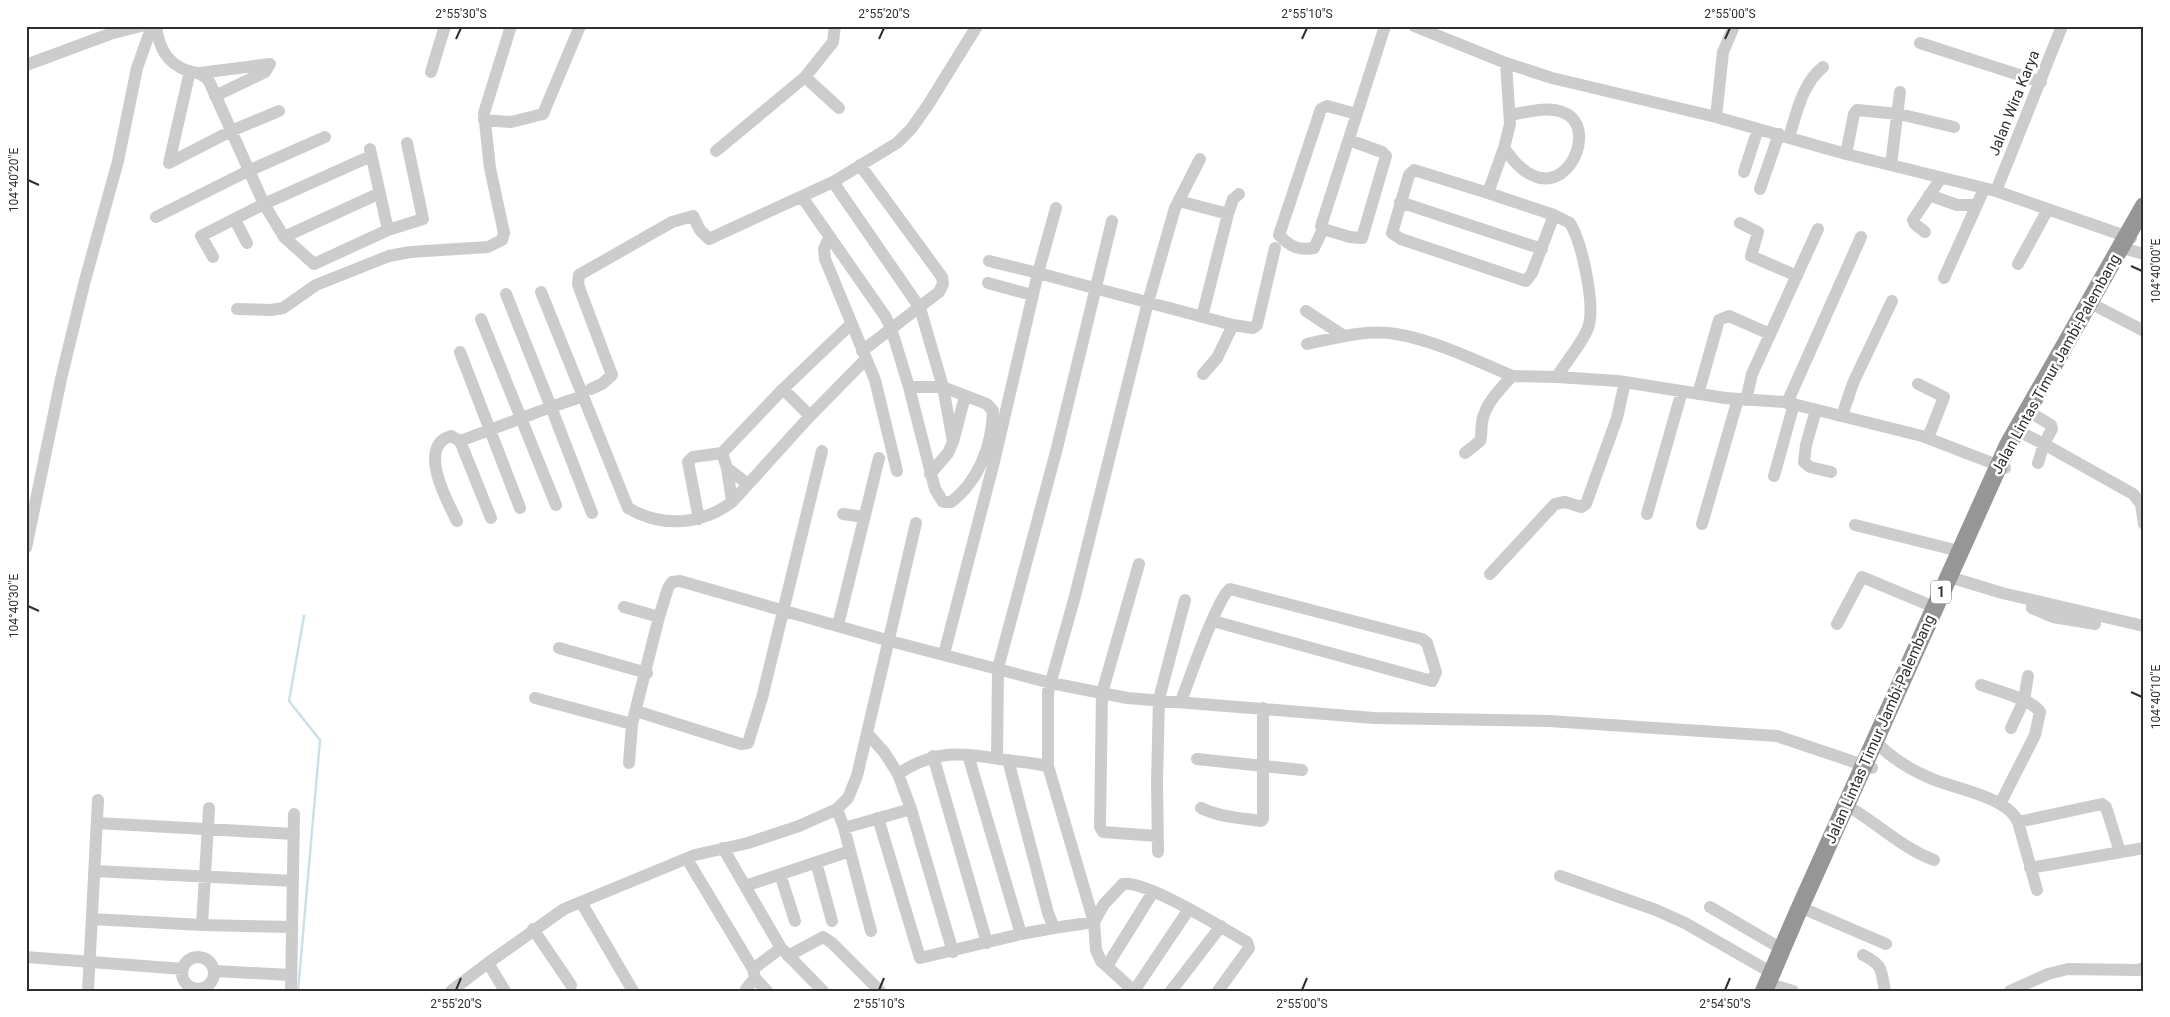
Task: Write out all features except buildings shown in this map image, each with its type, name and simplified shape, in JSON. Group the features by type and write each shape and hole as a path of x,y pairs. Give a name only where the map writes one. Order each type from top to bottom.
{"highway":[{"name":"Jalan Lintas Timur Jambi-Palembang","path":"1772,985 1782,949 1868,766 1959,551 2048,372 2143,217"},
{"name":"Jalan Lintas Timur Jambi-Palembang","path":"1772,985 1809,912 1854,810 1868,766 1881,747 1956,579 2002,466 2033,414 2128,241"}],"street":[{"path":"26,65 110,34 141,26"},
{"path":"26,548 57,397 84,284 116,170 139,61 152,26"},
{"path":"156,26 163,53 209,81 264,204 284,237 314,264 388,230 423,219 407,143"},
{"path":"431,72 444,26"},
{"path":"237,309 283,308 316,285 389,256 410,252 488,247 498,243 504,233 490,168 484,120 485,106 511,26"},
{"path":"484,120 511,122 543,114 580,26"},
{"path":"716,151 805,77 833,42 835,26"},
{"path":"460,441 587,393 612,375 578,284 579,275 583,271 677,220 693,216 700,230 709,239 802,198 897,143 911,129 978,26"},
{"path":"1357,114 1328,106 1321,109 1279,235 1286,243 1304,250 1314,248 1323,229 1322,222 1348,140 1357,114 1385,26"},
{"path":"1414,26 1506,63 1552,78 1716,117 1846,154 1990,190 2048,209 2128,241 2144,254"},
{"path":"1716,117 1723,52 1734,26"},
{"name":"Jalan Wira Karya","path":"1944,278 1976,205 1990,190 2041,82 2062,26"},
{"path":"1920,43 2041,82"},
{"path":"1488,193 1504,148 1511,115 1506,63"},
{"path":"195,72 270,64 265,72 215,96"},
{"path":"1760,189 1809,81 1823,67"},
{"path":"195,72 170,163 231,131 279,111"},
{"path":"805,77 839,108"},
{"path":"1892,166 1900,92"},
{"path":"1504,148 1518,166 1531,175 1544,178 1558,177 1567,171 1576,155 1579,139 1578,127 1571,116 1548,109 1511,115"},
{"path":"1846,154 1855,112 1861,110 1898,114 1954,127"},
{"path":"1744,172 1758,129"},
{"path":"156,217 248,171 325,137"},
{"path":"1323,229 1350,237 1362,238 1386,159 1382,152 1348,140"},
{"path":"213,257 201,236 371,153 388,230"},
{"path":"1189,909 1134,991 1101,961 1096,950 1094,922 1048,766 1048,692 1077,587 1148,302 1175,208 1200,159"},
{"path":"541,292 587,393 628,508 664,521 685,522 699,519 718,511 732,502 810,416 852,374 864,355 891,328 939,292 943,284 942,277 860,165"},
{"path":"1554,215 1530,278 1522,280 1396,238 1392,233 1409,175 1414,170 1554,215 1570,223 1585,270 1589,303 1588,327 1557,376"},
{"path":"1926,232 1915,224 1913,220 1940,178"},
{"path":"832,182 920,308 943,387 953,442"},
{"path":"284,237 380,193"},
{"path":"1202,317 1228,214 1233,199 1239,194"},
{"path":"1929,195 1957,205 1976,205"},
{"path":"802,198 885,316 891,328 909,388 930,474 939,498 943,502 951,502 960,494 985,458 993,412 987,404 943,387 909,388"},
{"path":"1179,200 1228,214"},
{"path":"1400,202 1542,249"},
{"path":"944,654 994,462 1032,295 1056,208"},
{"path":"2018,264 2048,209"},
{"path":"234,220 247,243"},
{"path":"1054,928 1003,759 998,668 1055,456 1112,221"},
{"path":"1740,223 1756,230 1759,234 1751,256 1797,276"},
{"path":"1702,524 1752,374 1818,229"},
{"path":"1774,476 1790,404 1861,237"},
{"path":"829,238 824,249 824,259 874,380 897,471"},
{"path":"989,261 1233,325 1252,328 1257,325 1275,248"},
{"path":"988,283 1032,295"},
{"path":"506,294 592,513"},
{"path":"1842,416 1854,384 1892,301"},
{"path":"2094,305 2144,331"},
{"path":"1306,312 1344,336"},
{"path":"1698,394 1718,320 1729,316 1770,334"},
{"path":"481,319 556,505"},
{"path":"699,519 688,462 694,457 722,453 783,389 851,324"},
{"path":"1203,374 1217,358 1233,325"},
{"path":"1307,344 1354,334 1395,333 1459,353 1512,376 1557,376 1617,382 1742,400 1790,404 1928,438 2002,466"},
{"path":"460,352 520,508"},
{"path":"852,374 874,380"},
{"path":"1465,453 1480,441 1482,421 1486,409 1495,395 1512,376"},
{"path":"1490,574 1555,504 1561,502 1581,507 1586,504 1617,418 1617,382"},
{"path":"1918,384 1944,397 1928,438"},
{"path":"783,389 810,416"},
{"path":"1647,514 1682,391"},
{"path":"930,474 948,453 953,442 965,396"},
{"path":"1816,410 1803,458 1806,465 1832,472"},
{"path":"2033,414 2052,427 2038,464"},
{"path":"2022,433 2138,498 2144,524"},
{"path":"457,521 436,476 435,467 438,448 442,441 451,436 460,441 491,518"},
{"path":"1782,446 1804,452"},
{"path":"636,712 741,744 748,743 762,698 822,451"},
{"path":"722,453 732,502"},
{"path":"838,625 879,458"},
{"path":"726,468 748,484"},
{"path":"843,514 864,517"},
{"path":"451,991 564,909 687,859 723,848 748,843 799,826 837,808 848,798 855,783 890,641 916,523"},
{"path":"1855,525 1959,551"},
{"path":"1140,564 1102,693 1100,827 1103,832 1111,834 1158,836"},
{"path":"1837,624 1862,577 1934,607"},
{"path":"1956,579 2033,600 2144,626"},
{"path":"629,763 632,724 659,617 668,588 672,582 677,580 890,641 1051,682 1127,698 1160,699 1374,718 1603,724 1674,731 1777,736 1868,766"},
{"path":"1182,701 1213,621 1225,593 1232,589 1422,639 1427,643 1435,676 1432,681 1213,621"},
{"path":"1158,852 1160,699 1186,600"},
{"path":"2033,600 2032,608 2053,617 2095,624"},
{"path":"624,607 659,617"},
{"path":"559,648 646,673"},
{"path":"2011,728 2024,700 2028,676"},
{"path":"1981,685 2024,700 2040,712 2035,735 2000,804"},
{"path":"535,698 632,724"},
{"path":"1201,808 1213,814 1261,821 1265,812 1263,708"},
{"path":"867,733 884,752 898,774 911,809 953,952"},
{"path":"1881,747 1903,765 1916,772 2000,804 2012,812 2018,822 2037,890"},
{"path":"898,774 933,756 968,754 1048,766"},
{"path":"968,754 1021,934"},
{"path":"933,756 987,943"},
{"path":"1197,759 1302,770"},
{"path":"88,991 98,800"},
{"path":"2018,822 2102,804 2106,807 2120,852"},
{"path":"202,925 209,808"},
{"path":"837,808 871,931"},
{"path":"844,828 911,809"},
{"path":"1854,810 1876,824 1900,844 1934,860"},
{"path":"291,991 294,814"},
{"path":"878,818 918,956 923,959 1021,934 1094,922"},
{"path":"97,823 294,834"},
{"path":"723,848 785,952 823,991"},
{"path":"2030,868 2144,848"},
{"path":"745,886 850,851"},
{"path":"687,859 754,974 767,991"},
{"path":"816,862 832,921"},
{"path":"95,871 293,881"},
{"path":"780,874 795,921"},
{"path":"1560,876 1656,910 1685,923 1772,985 1793,991"},
{"path":"1094,922 1104,904 1123,884 1130,883 1189,909 1221,926 1248,942 1249,948 1218,991"},
{"path":"1107,966 1153,892"},
{"path":"581,902 633,991"},
{"path":"1710,906 1782,949"},
{"path":"1809,912 1886,944"},
{"path":"92,919 202,925 292,926"},
{"path":"1171,991 1221,926"},
{"path":"533,930 571,985"},
{"path":"745,990 754,974 785,952 823,937 880,991"},
{"path":"1863,955 1877,962 1882,969 1885,991"},
{"path":"200,956 210,961 215,971 212,982 203,989 197,990 187,985 182,974 183,969 189,960 200,956"},
{"path":"26,957 183,969"},
{"path":"488,963 505,991"},
{"path":"2010,991 2048,974 2068,969 2138,970 2144,968"},
{"path":"215,971 291,975"}],"waterway":[{"path":"298,991 320,740 289,701 304,616"}]}
